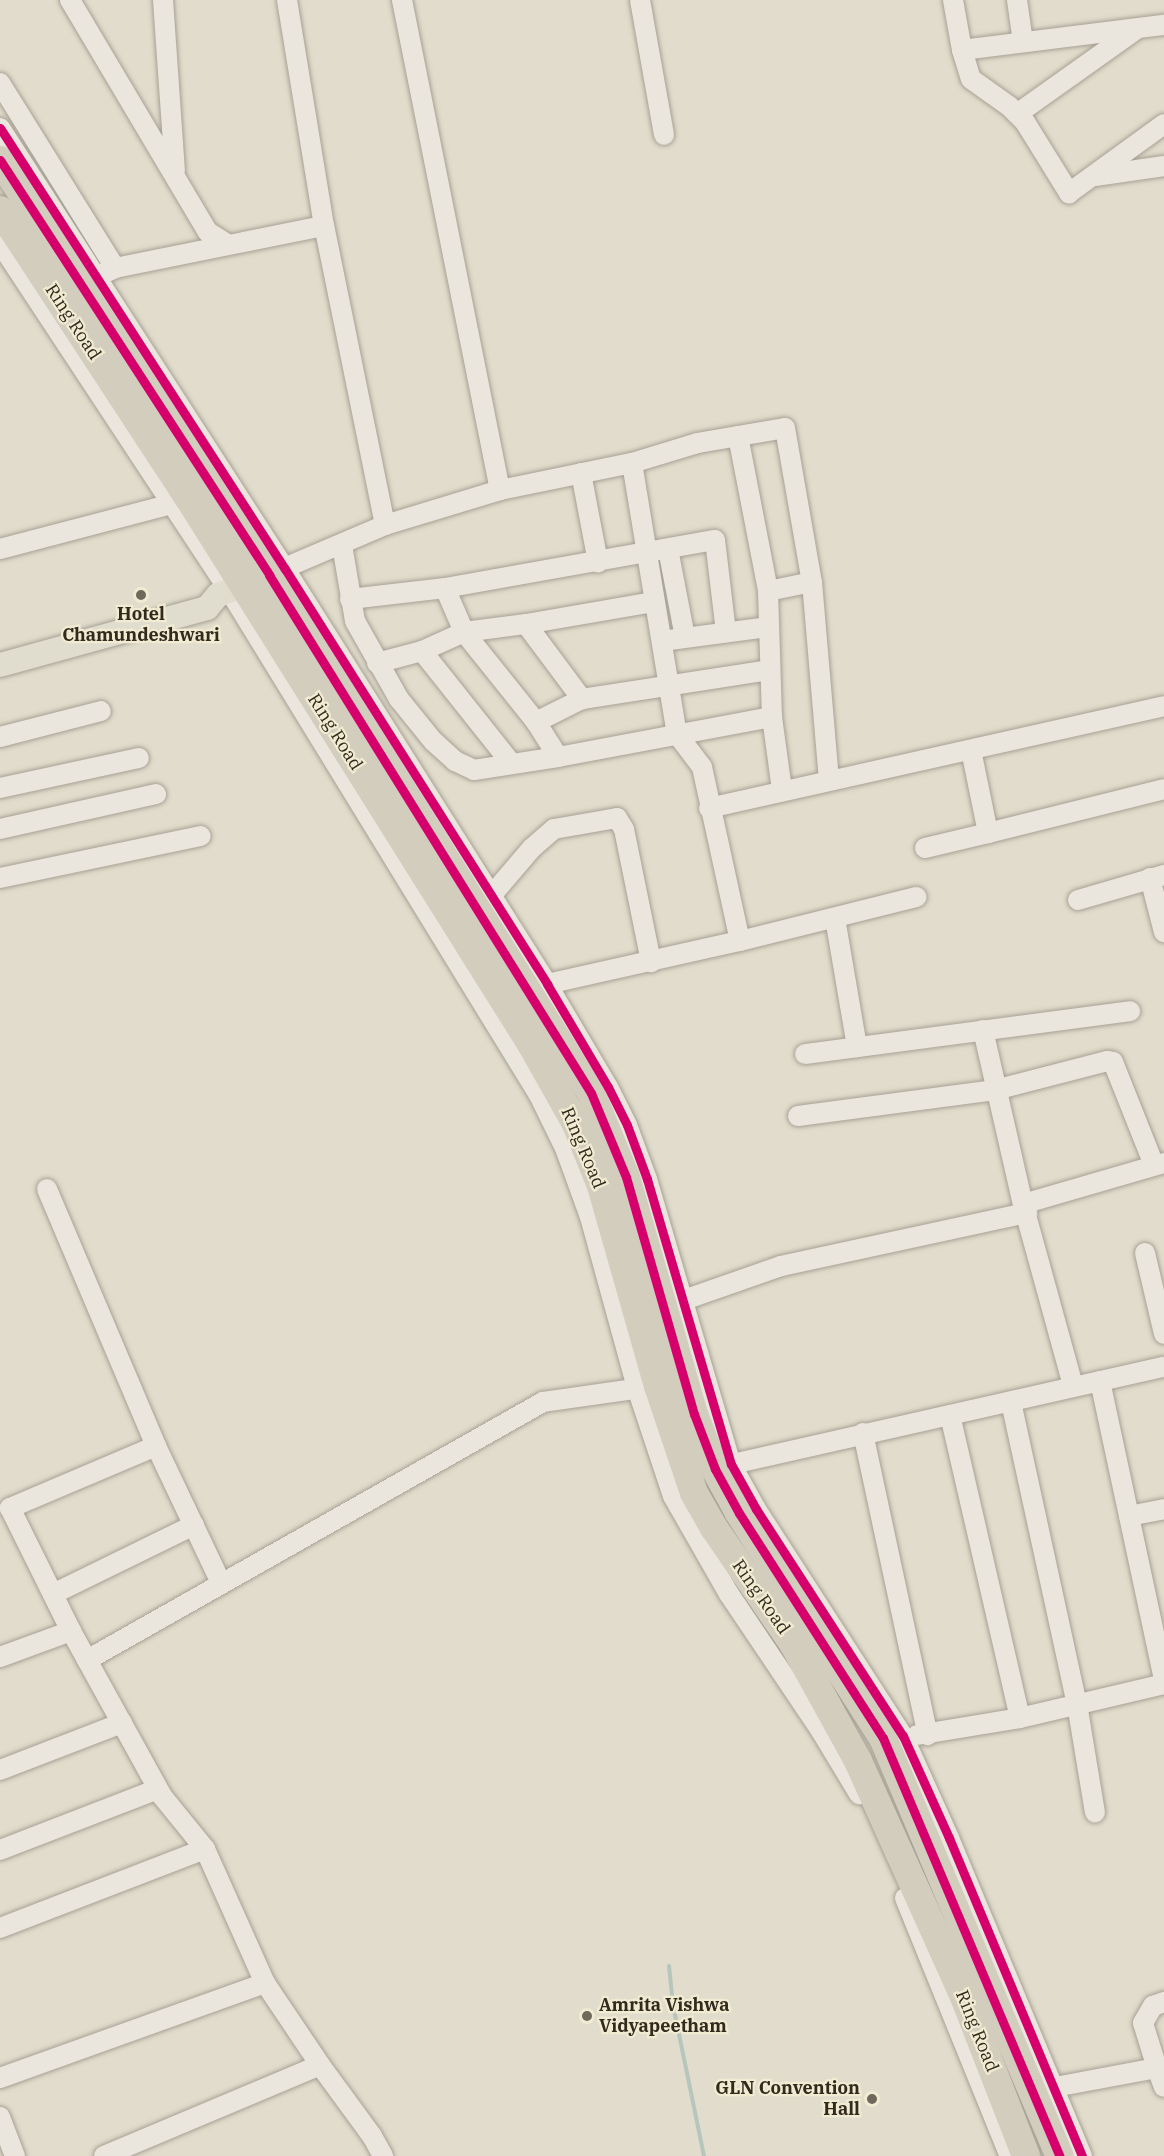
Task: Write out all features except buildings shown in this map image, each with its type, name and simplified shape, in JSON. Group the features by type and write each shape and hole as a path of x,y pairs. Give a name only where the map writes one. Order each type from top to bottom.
{"highway":[{"name":"Ring Road","path":"0,160 249,583 531,1044 576,1124 601,1186 648,1387 694,1493 714,1528 794,1645 858,1761 964,1996 1000,2109 1026,2156"},
{"name":"Ring Road","path":"0,210 570,1059 602,1114 626,1177 694,1414 723,1466 739,1514 893,1737 1060,2156"}],"main road":[{"path":"0,650 201,594 249,583"},
{"path":"0,665 207,608 249,583"}],"street":[{"path":"70,0 208,232 227,244"},
{"path":"163,0 176,177"},
{"path":"287,0 324,226 386,525"},
{"path":"402,0 500,490"},
{"path":"640,0 664,135"},
{"path":"952,0 962,50 971,79 1017,114 1042,147 1056,176 1069,193 1164,124"},
{"path":"1017,0 1023,42"},
{"path":"962,50 1164,25"},
{"path":"1017,114 1137,28"},
{"path":"0,83 115,268"},
{"path":"0,128 96,277 249,583"},
{"path":"1092,176 1164,166"},
{"path":"96,277 115,268 324,226"},
{"path":"0,243 172,504 249,583 491,896 608,1087 627,1125 647,1179 723,1466 1164,1367"},
{"path":"249,583 386,525 500,490 632,463 698,443 785,428 812,582 830,779"},
{"path":"738,436 768,591 772,717 782,790"},
{"path":"632,463 677,734 702,767 709,808 740,941"},
{"path":"581,473 598,562"},
{"path":"0,549 172,504"},
{"path":"350,599 445,588 648,554 715,540 726,632"},
{"path":"342,545 350,599 356,621 399,699 432,741 455,761 474,770 558,757 772,717"},
{"path":"668,549 685,637"},
{"path":"768,591 812,582"},
{"path":"445,588 464,632 536,722 558,757"},
{"path":"378,663 422,651 464,632 654,602"},
{"path":"526,624 582,699"},
{"path":"662,641 769,627"},
{"path":"422,651 512,764"},
{"path":"536,722 582,699 769,670"},
{"path":"709,808 830,779 1164,706"},
{"path":"0,737 101,711"},
{"path":"971,750 988,833"},
{"path":"0,788 139,758"},
{"path":"925,848 1164,789"},
{"path":"0,829 156,794"},
{"path":"491,896 532,848 554,829 617,818 624,829 651,962"},
{"path":"0,878 201,836"},
{"path":"1078,900 1157,877 1164,932"},
{"path":"547,984 651,962 917,897"},
{"path":"835,918 857,1047"},
{"path":"805,1054 1130,1011"},
{"path":"983,1030 995,1090 1073,1386"},
{"path":"681,1301 782,1266 1025,1208 1159,1164 1113,1062 1107,1061 995,1090 798,1116"},
{"path":"47,1189 156,1446 221,1582"},
{"path":"1145,1253 1164,1334"},
{"path":"1082,2156 1055,2087 893,1737 928,1735 1020,1718 1164,1682 1156,1602 1129,1516 1100,1381"},
{"path":"87,1660 221,1582 543,1402 648,1387"},
{"path":"1011,1402 1077,1704 1095,1813"},
{"path":"950,1415 1020,1718"},
{"path":"863,1433 928,1735"},
{"path":"156,1446 10,1508 71,1631 158,1788 205,1849 266,1983 383,2156"},
{"path":"1129,1516 1164,1509"},
{"path":"53,1594 194,1526"},
{"path":"0,1657 71,1631"},
{"path":"0,1770 122,1723"},
{"path":"0,1850 158,1788"},
{"path":"0,1928 205,1849"},
{"path":"0,2078 266,1983"},
{"path":"1164,2002 1153,2006 1143,2023 1164,2087"},
{"path":"104,2156 320,2065"},
{"path":"1055,2087 1157,2068"},
{"path":"1000,2109 1011,2156"},
{"path":"0,2117 15,2156"}],"waterway":[{"path":"669,1966 673,2005 704,2156"}],"cycle path":[{"path":"0,128 285,569 547,984 608,1087 627,1125 647,1179 731,1464 756,1509 903,1736 949,1838 1082,2156"},
{"path":"0,160 269,575 591,1093 626,1177 694,1414 715,1469 739,1513 883,1738 1060,2156"}],"place":[{"name":"Hotel Chamundeshwari","path":"141,595"},
{"name":"Amrita Vishwa Vidyapeetham","path":"587,2016"},
{"name":"GLN Convention Hall","path":"872,2099"}]}
